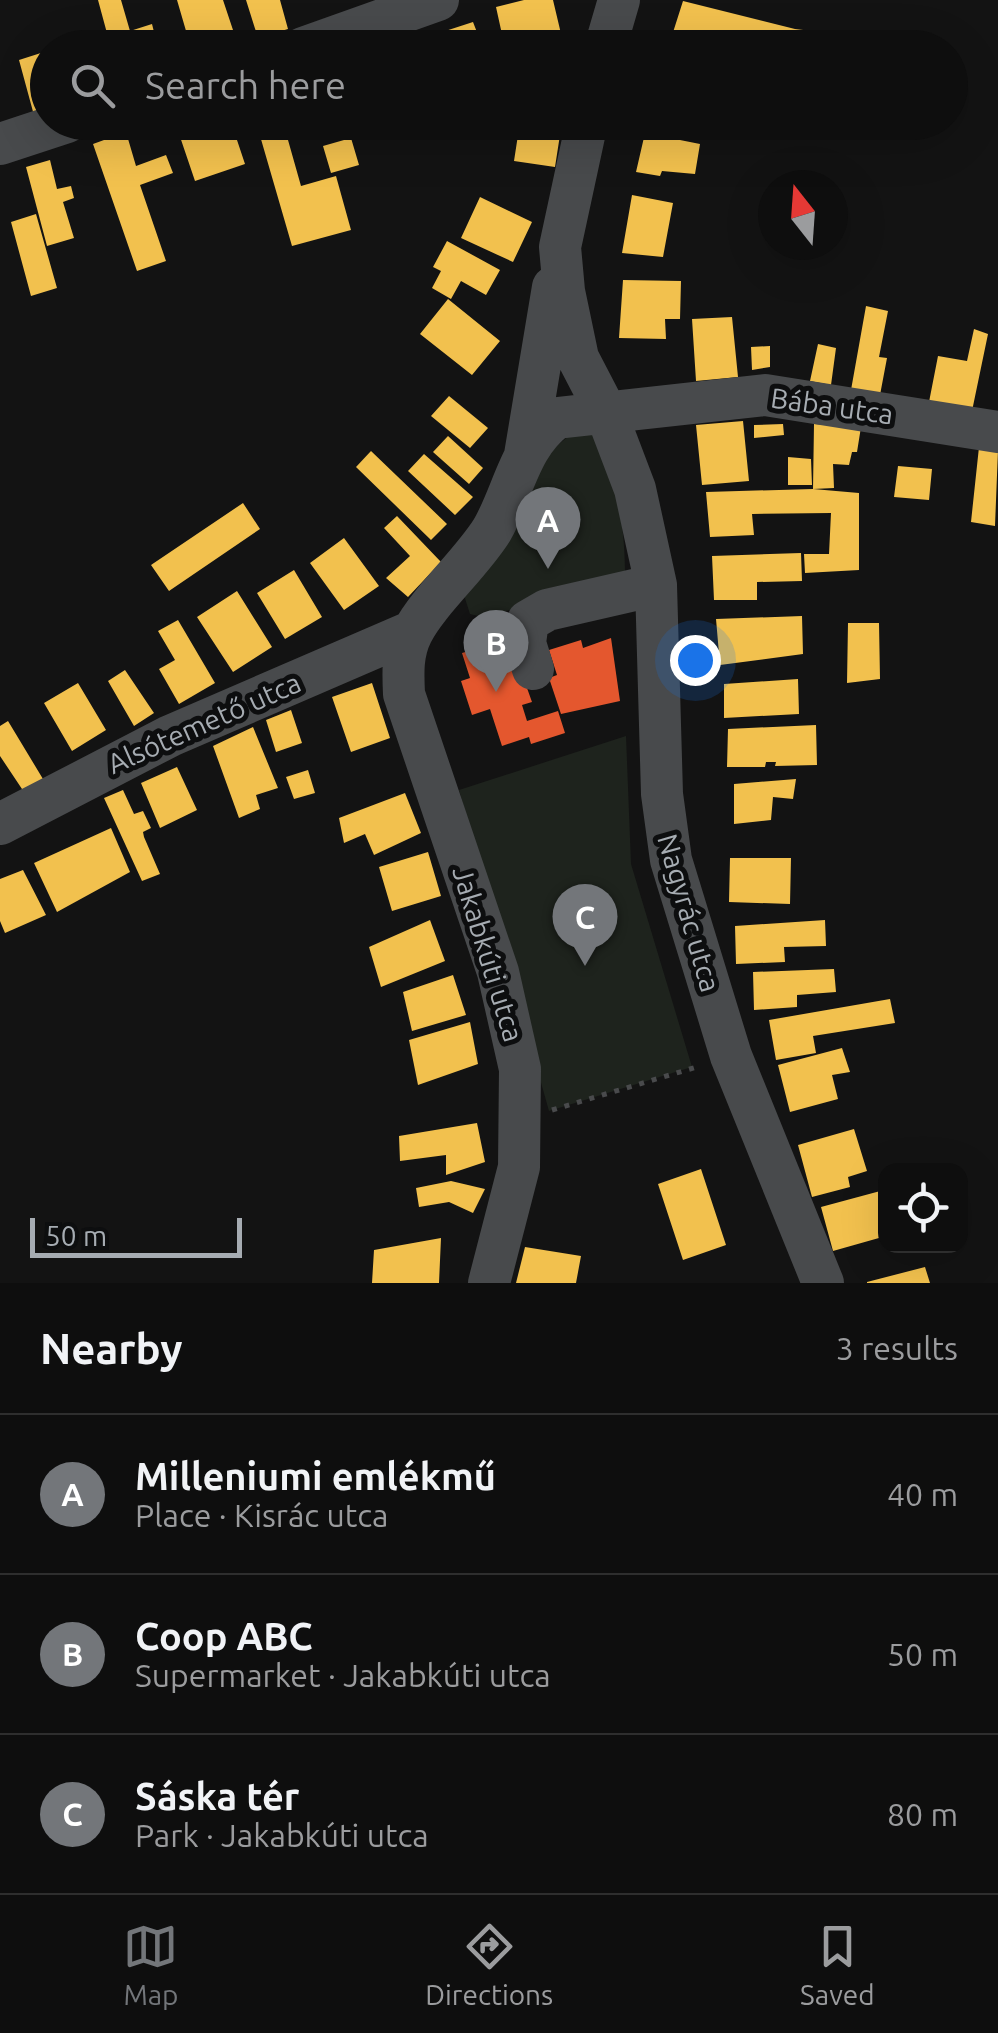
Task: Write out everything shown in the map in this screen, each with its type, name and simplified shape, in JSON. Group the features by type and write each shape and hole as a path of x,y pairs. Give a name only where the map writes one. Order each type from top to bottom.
{"street":[{"path":"354,30 438,0"},
{"path":"610,30 619,0"},
{"path":"0,144 30,134"},
{"path":"412,631 476,556 495,524 525,455 560,247 583,140"},
{"name":"Nagyrác utca","path":"560,247 571,337 605,410 638,500 656,585 664,822 678,889 732,1056 823,1283"},
{"name":"Bába utca","path":"525,455 542,429 556,418 717,397 778,396 998,432"},
{"path":"533,669 525,644 509,625 547,610 656,585"},
{"name":"Alsótemető utca","path":"0,824 170,736 412,631"},
{"name":"Jakabkúti utca","path":"412,631 404,654 404,694 498,972 520,1069 523,1119 519,1166 489,1283"}],"path":[{"path":"523,1119 732,1056"}],"shaded area":[{"path":"576,430 596,436 610,468 622,522 625,575 617,583 482,617 470,614 464,595 536,463"},
{"path":"626,736 631,864 692,1067 549,1111 459,790"}],"building: Homes":[{"path":"98,0 121,0 130,30 106,30"},
{"path":"177,0 223,0 233,30 186,30"},
{"path":"246,0 280,0 288,29 255,30"},
{"path":"524,0 553,0 560,30 501,30 496,7"},
{"path":"683,1 803,30 674,30"},
{"path":"473,22 476,30 448,30"},
{"path":"30,56 30,101 19,60"},
{"path":"128,140 136,166 166,155 173,173 140,185 166,261 137,271 93,144"},
{"path":"181,140 237,140 245,164 195,181"},
{"path":"261,140 288,140 301,186 336,176 351,230 292,246"},
{"path":"352,140 359,165 331,173 323,146"},
{"path":"517,140 559,140 555,167 514,161"},
{"path":"643,140 700,144 695,174 662,171 660,176 636,172"},
{"path":"50,160 57,189 71,186 74,198 63,202 74,238 47,246 26,167"},
{"path":"632,195 673,203 663,257 622,253"},
{"path":"480,197 532,222 513,262 461,238"},
{"path":"36,214 57,288 31,296 11,222"},
{"path":"447,241 500,270 486,295 461,281 451,299 432,288 441,271 433,267"},
{"path":"623,280 681,281 680,319 665,319 666,339 619,338"},
{"path":"448,299 500,341 472,375 420,334"},
{"path":"866,306 888,311 879,357 887,358 880,395 851,390"},
{"path":"732,317 738,377 696,381 692,319"},
{"path":"974,329 988,334 972,411 929,402 938,356 967,361"},
{"path":"818,344 836,348 831,385 810,381"},
{"path":"770,346 770,367 752,370 751,347"},
{"path":"449,396 488,428 470,448 431,416"},
{"path":"743,421 749,481 702,485 696,425"},
{"path":"783,424 784,435 754,438 754,425"},
{"path":"814,424 861,427 857,452 852,452 849,465 833,464 834,488 813,489"},
{"path":"448,436 483,468 469,484 433,452"},
{"path":"979,447 998,450 995,526 971,522"},
{"path":"371,451 447,524 431,540 356,467"},
{"path":"424,454 473,497 455,515 408,471"},
{"path":"788,457 811,459 812,485 788,485"},
{"path":"898,466 932,469 929,500 894,497"},
{"path":"813,489 859,493 859,570 805,573 804,554 829,554 831,513 752,514 754,535 710,537 706,492"},
{"path":"243,503 260,529 169,591 151,565"},
{"path":"397,516 441,562 408,597 386,578 410,556 384,528"},
{"path":"344,538 379,586 344,610 310,563"},
{"path":"801,553 802,581 757,582 757,600 714,600 712,556"},
{"path":"294,570 322,617 285,639 257,593"},
{"path":"237,591 272,647 233,672 197,617"},
{"path":"802,616 803,654 720,665 716,619"},
{"path":"178,620 215,683 179,704 159,669 175,660 158,631"},
{"path":"848,623 879,623 880,679 847,683"},
{"path":"125,670 154,713 134,726 108,681"},
{"path":"798,679 799,714 724,718 724,684"},
{"path":"78,683 106,730 72,751 44,703"},
{"path":"372,683 390,738 351,752 332,697"},
{"path":"291,710 302,743 276,752 266,720"},
{"path":"8,721 43,779 24,792 0,756 0,726"},
{"path":"816,725 817,765 775,766 776,762 766,762 765,767 727,767 728,729"},
{"path":"253,727 278,788 256,795 260,809 239,818 213,746"},
{"path":"177,767 197,810 160,828 141,783"},
{"path":"308,770 315,793 294,799 286,777"},
{"path":"796,779 793,799 773,797 771,820 734,824 734,784"},
{"path":"123,790 134,814 143,811 151,828 143,832 160,874 142,881 104,798"},
{"path":"405,793 421,833 374,855 365,834 344,843 339,818"},
{"path":"111,828 130,872 57,912 34,863"},
{"path":"428,852 441,896 392,911 379,867"},
{"path":"730,858 791,858 790,904 729,902"},
{"path":"23,870 46,915 5,933 0,921 0,879"},
{"path":"430,920 445,961 381,987 369,947"},
{"path":"825,920 826,946 784,947 785,962 736,964 735,926"},
{"path":"834,969 836,992 797,995 797,1007 754,1010 753,972"},
{"path":"453,975 466,1015 412,1031 403,992"},
{"path":"890,999 895,1023 813,1036 816,1053 776,1060 769,1020"},
{"path":"470,1022 478,1064 418,1085 409,1040"},
{"path":"842,1048 850,1072 832,1075 838,1099 790,1112 778,1065"},
{"path":"477,1123 485,1162 446,1175 446,1155 400,1161 399,1136"},
{"path":"854,1129 867,1171 848,1177 850,1187 812,1197 798,1145"},
{"path":"701,1169 726,1245 683,1260 658,1184"},
{"path":"451,1181 485,1189 473,1213 449,1202 419,1207 416,1188"},
{"path":"878,1192 878,1238 833,1251 821,1207"},
{"path":"441,1238 439,1283 372,1283 374,1250"},
{"path":"525,1247 581,1256 576,1283 516,1283"},
{"path":"925,1267 930,1283 867,1283 867,1282"}],"building: Shops":[{"path":"611,638 620,701 561,714 549,678 557,675 549,650 581,640 583,648"},
{"path":"495,643 498,653 521,645 522,674 532,702 522,705 527,721 558,711 565,733 531,744 529,737 502,746 490,709 472,715 461,681 470,678 462,653"}],"place":[{"name":"Milleniumi emlékmű","path":"548,569"},
{"name":"Coop ABC","path":"496,692"},
{"name":"Sáska tér","path":"585,966"}]}
